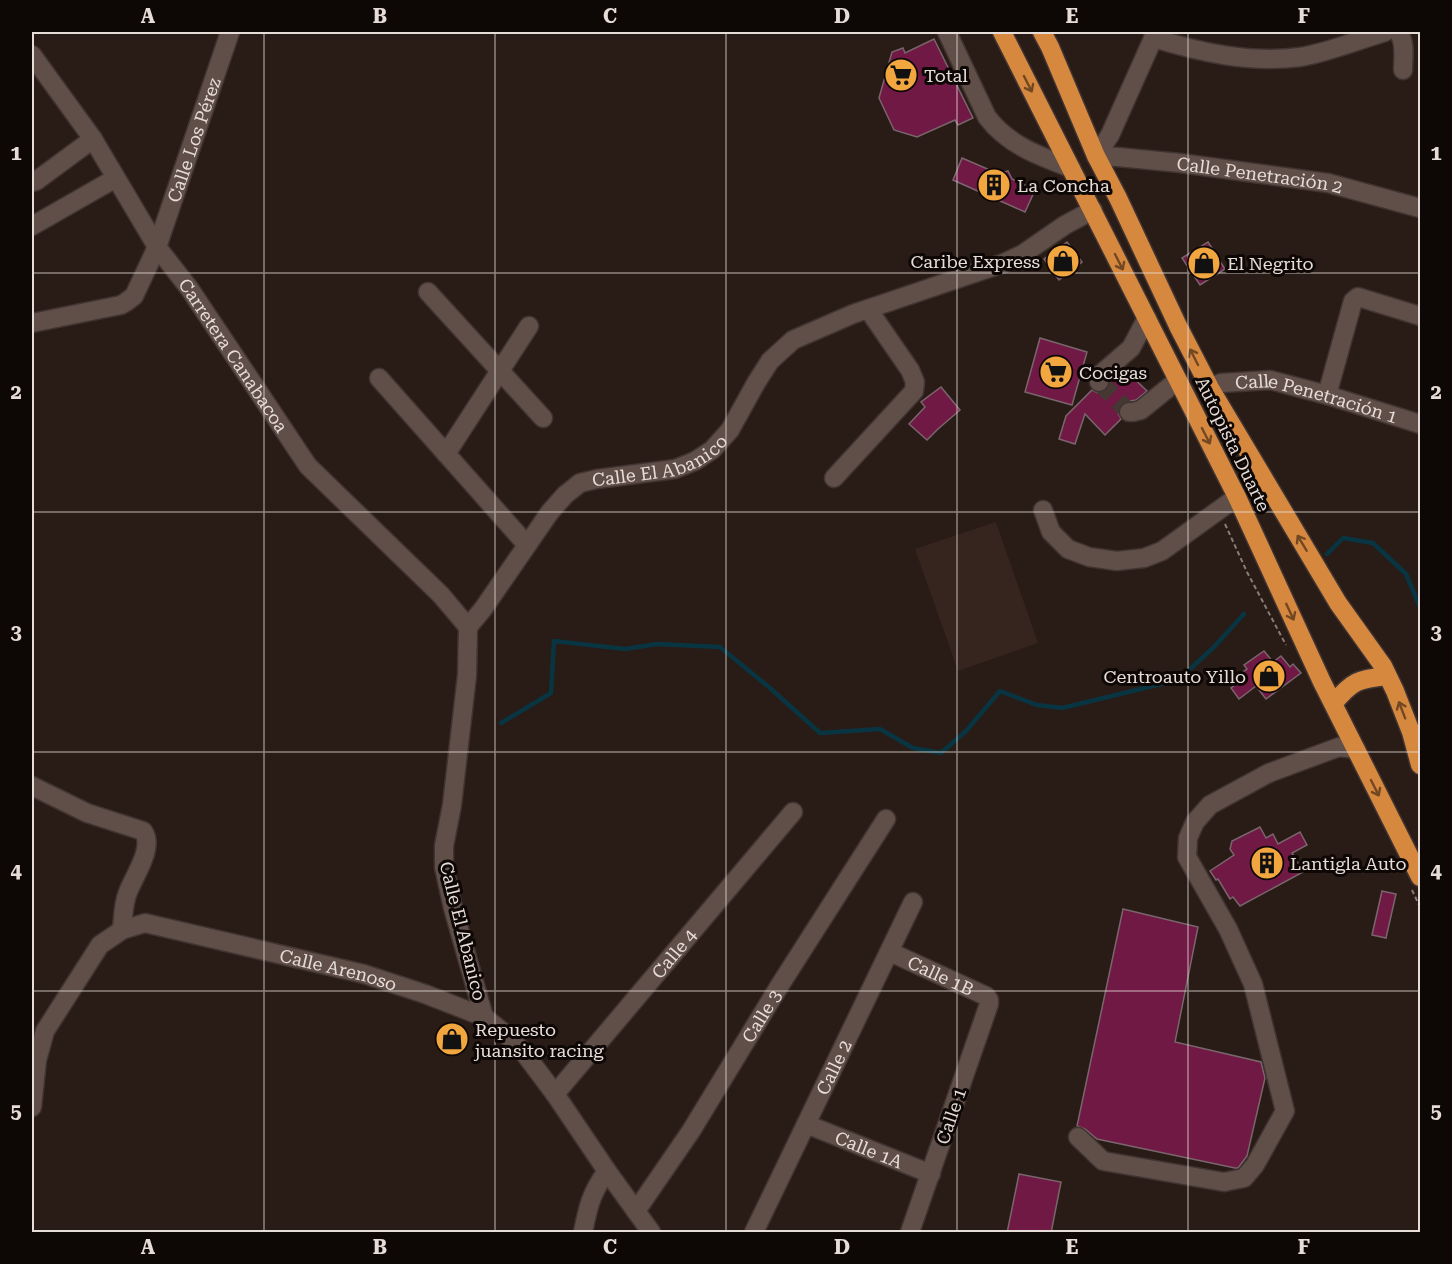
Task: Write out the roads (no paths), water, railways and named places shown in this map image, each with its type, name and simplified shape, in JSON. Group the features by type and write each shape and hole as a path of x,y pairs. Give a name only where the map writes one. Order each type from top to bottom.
{"highway":[{"name":"Autopista Duarte","path":"1002,32 1237,497 1322,682 1420,877"},
{"name":"Autopista Duarte","path":"1042,32 1096,156 1178,326 1210,388 1338,603 1387,676 1411,732 1420,765"},
{"path":"1322,682 1345,678 1377,658"},
{"path":"1334,704 1357,682 1387,676"}],"street":[{"name":"Calle Los Pérez","path":"32,323 126,302 134,296 158,247 230,32"},
{"path":"947,32 987,117 996,129 1040,157 1071,168"},
{"path":"1096,156 1110,135 1155,35 1171,43 1260,59 1300,57 1384,32"},
{"path":"1398,32 1403,41 1403,70"},
{"name":"Carretera Canabacoa","path":"32,55 93,139 158,247 189,288 308,466 441,595 468,627"},
{"path":"32,182 93,139"},
{"name":"Calle Penetración 2","path":"1096,156 1180,163 1328,183 1420,208"},
{"path":"32,226 116,178"},
{"name":"Calle El Abanico","path":"484,1017 453,908 444,867 444,846 452,805 467,675 468,627 550,512 580,483 675,469 695,461 712,450 730,430 770,361 794,340 844,317 1023,255 1065,225 1093,210"},
{"path":"428,292 543,418"},
{"path":"1327,394 1355,298 1420,316"},
{"path":"834,477 914,391 915,381 910,370 868,309"},
{"path":"1099,382 1101,374 1131,348 1148,318"},
{"path":"446,454 529,326"},
{"path":"379,378 527,545"},
{"path":"1129,412 1141,410 1178,380"},
{"name":"Calle Penetración 1","path":"1210,388 1221,382 1270,380 1327,394 1420,424"},
{"path":"1042,510 1051,532 1068,549 1089,557 1117,561 1144,558 1162,551 1237,497"},
{"path":"1078,1137 1103,1161 1224,1182 1244,1178 1255,1164 1285,1111 1253,984 1228,929 1187,857 1188,838 1195,822 1210,805 1269,773 1339,747 1356,749"},
{"path":"32,786 87,813 143,831 147,843 141,863 127,893 122,930"},
{"name":"Calle 4","path":"555,1094 793,812"},
{"name":"Calle 3","path":"636,1211 691,1131 780,985 886,819"},
{"name":"Calle 2","path":"754,1233 913,902"},
{"name":"Calle Arenoso","path":"32,1107 34,1060 45,1031 100,945 122,930 144,923 364,974 484,1017 508,1036 525,1054 651,1233"},
{"name":"Calle 1B","path":"890,952 986,996 989,1000"},
{"name":"Calle 1","path":"910,1233 989,1000"},
{"name":"Calle 1A","path":"806,1124 931,1174"},
{"path":"583,1233 589,1204 597,1185 607,1171"}],"waterway":[{"path":"1327,554 1343,538 1373,543 1406,574 1420,607"},
{"path":"501,723 551,693 554,641 625,649 657,644 720,647 820,733 880,729 913,748 941,753 966,731 1000,691 1037,705 1062,708 1178,680 1213,648 1244,614"}],"tunnel":[{"path":"1099,382 1129,412"}],"place":[{"name":"Total","path":"901,75"},
{"name":"La Concha","path":"994,185"},
{"name":"Caribe Express","path":"1063,261"},
{"name":"El Negrito","path":"1204,263"},
{"name":"Cocigas","path":"1056,372"},
{"name":"Centroauto Yillo","path":"1269,676"},
{"name":"Lantigla Auto","path":"1267,863"},
{"name":"Repuesto juansito racing","path":"452,1039"}]}
